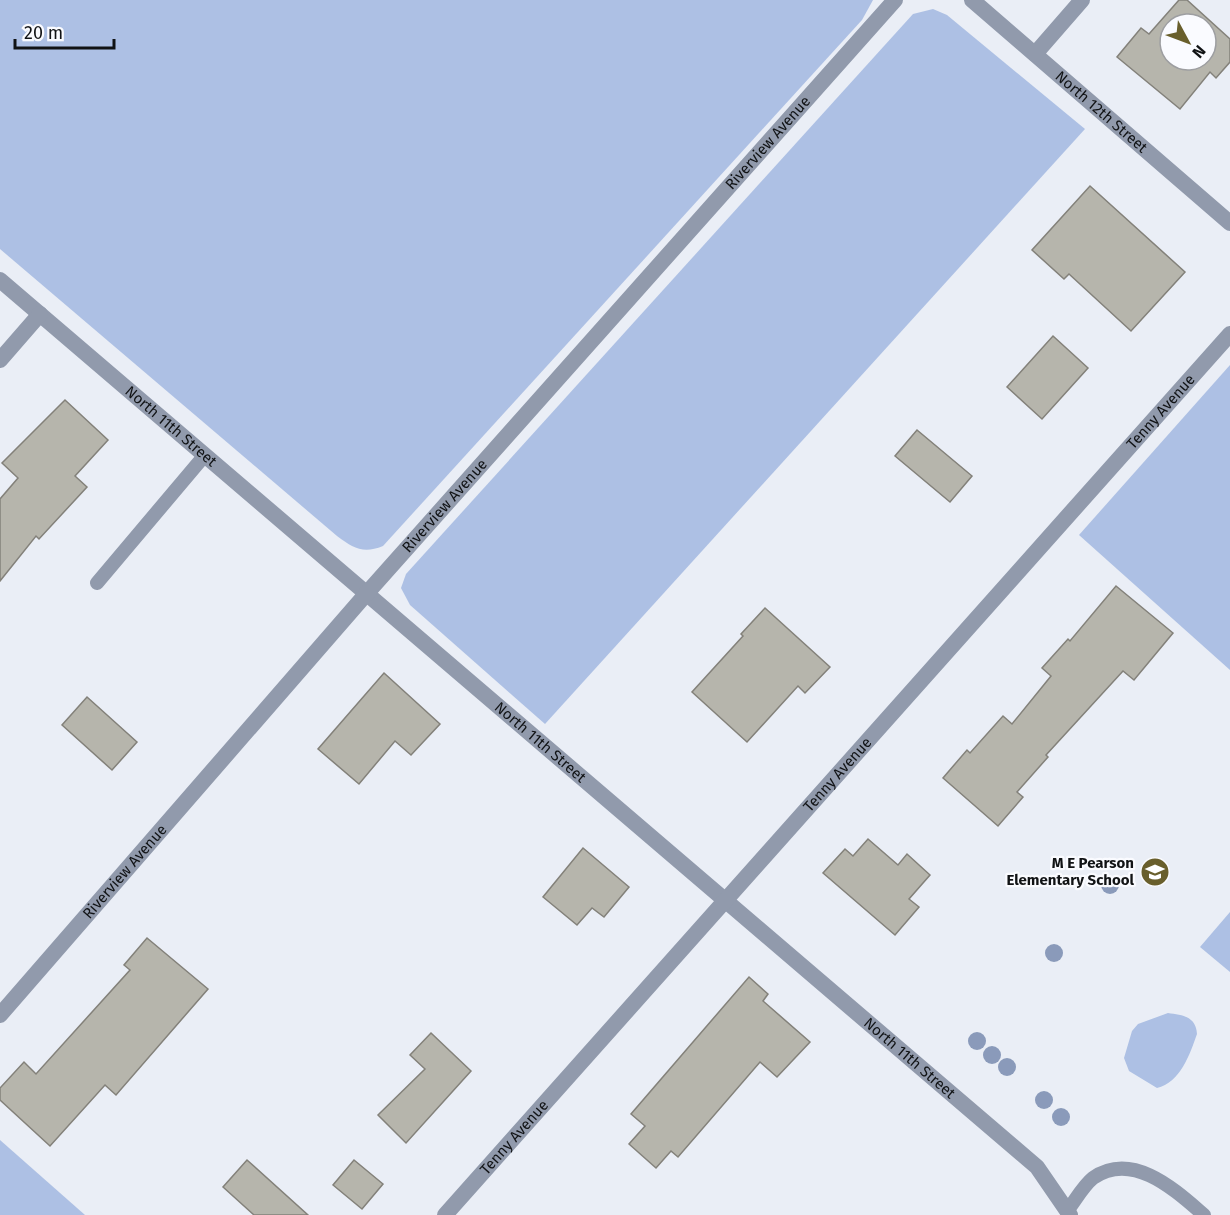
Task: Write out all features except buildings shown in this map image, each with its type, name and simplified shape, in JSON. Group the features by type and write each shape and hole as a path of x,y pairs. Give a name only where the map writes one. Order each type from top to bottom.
{"street":[{"name":"Riverview Avenue","path":"0,1015 367,593 895,0"},
{"name":"North 12th Street","path":"972,0 1230,223"},
{"path":"1035,54 1082,0"},
{"name":"North 11th Street","path":"0,280 1037,1167 1067,1214"},
{"path":"0,360 40,314"},
{"name":"Tenny Avenue","path":"444,1215 1230,334"}],"lane":[{"path":"97,583 205,455"},
{"path":"1067,1214 1093,1179 1112,1171 1134,1171 1154,1175 1169,1184 1204,1215"}],"shaded area":[{"path":"0,0 873,0 862,20 383,546 364,550 353,547 337,536 0,249"},
{"path":"933,9 947,15 1085,129 545,724 410,605 401,588 406,574 913,14"},
{"path":"1230,365 1230,670 1079,535"},
{"path":"1230,912 1230,972 1200,947"},
{"path":"1168,1013 1191,1020 1197,1034 1178,1074 1165,1085 1157,1088 1129,1071 1124,1058 1132,1031 1138,1024"},
{"path":"0,1140 85,1215 0,1215"}],"place":[{"name":"M E Pearson Elementary School","path":"1155,872"}]}
